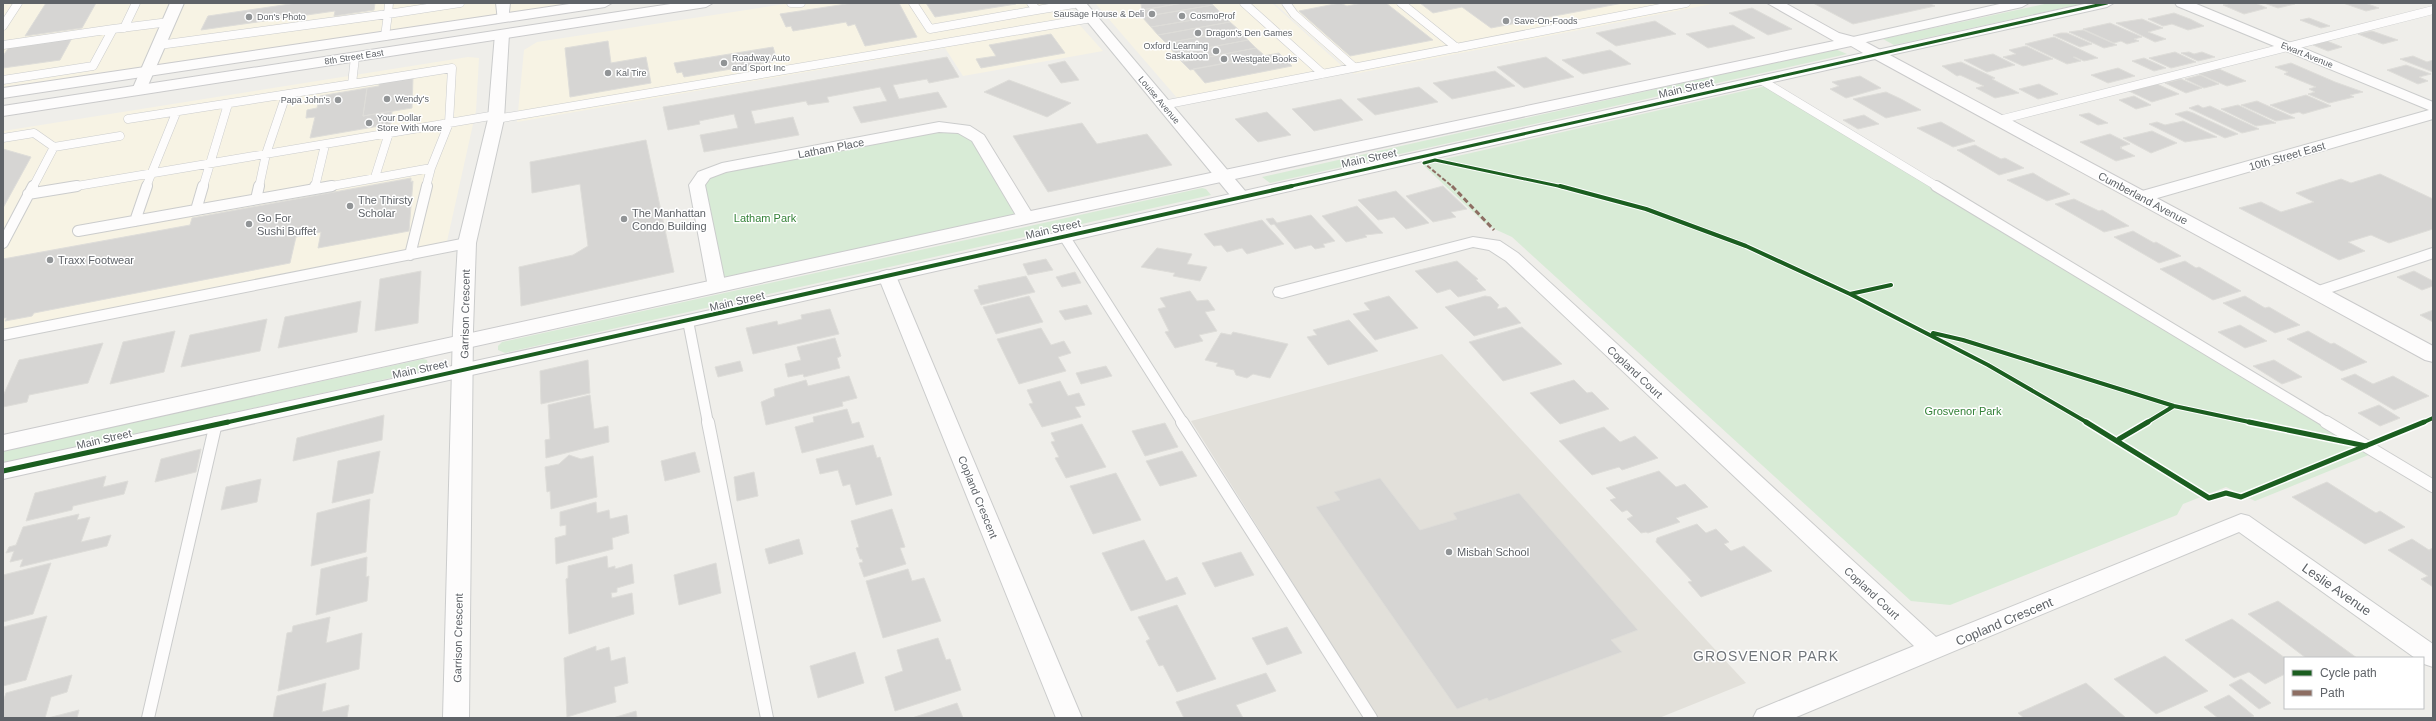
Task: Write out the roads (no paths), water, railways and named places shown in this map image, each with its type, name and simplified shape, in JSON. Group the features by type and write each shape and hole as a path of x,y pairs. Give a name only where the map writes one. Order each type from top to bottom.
{"street":[{"path":"139,90 177,3"},
{"name":"8th Street East","path":"3,93 605,3"},
{"name":"8th Street East","path":"3,111 355,57 503,18 706,3"},
{"name":"Louise Avenue","path":"1080,3 1163,105 1240,196"},
{"path":"1774,3 1834,36 1853,41"},
{"path":"1790,3 1846,33 1853,41"},
{"name":"Main Street","path":"3,443 1026,218 1224,177 2022,3"},
{"name":"Main Street","path":"3,471 216,423 688,321 1240,196 2107,3"},
{"name":"Ewart Avenue","path":"2182,3 2433,107"},
{"name":"Garrison Crescent","path":"456,718 467,244 496,117 500,83 503,18"},
{"name":"Cumberland Avenue","path":"1853,41 2433,355"},
{"name":"10th Street East","path":"2141,197 2433,114"},
{"name":"Latham Place","path":"717,287 697,185 704,176 722,168 939,127 958,128 971,132 978,138 1026,218"},
{"name":"Copland Court","path":"1282,292 1473,242 1494,245 1512,257 1934,650"},
{"name":"Copland Crescent","path":"887,276 1069,718"},
{"name":"Copland Crescent","path":"1766,718 1934,650 2241,522"},
{"name":"Leslie Avenue","path":"2241,522 2433,657"}],"lane":[{"path":"3,26 18,3"},
{"path":"124,28 136,3"},
{"path":"385,36 389,3"},
{"path":"159,45 460,3"},
{"path":"791,3 801,3"},
{"path":"913,3 930,29 1080,3"},
{"path":"1031,3 1037,10"},
{"path":"1244,3 1323,74"},
{"path":"1286,3 1294,14 1355,68"},
{"path":"1400,3 1457,48"},
{"path":"1163,105 1686,3"},
{"path":"1999,120 2433,10"},
{"path":"28,194 449,123 496,117 1092,18"},
{"path":"3,45 169,22"},
{"path":"3,80 81,68 96,64 113,29"},
{"path":"352,84 355,57"},
{"path":"73,83 81,68"},
{"path":"128,119 176,113 452,68 449,123 431,168 410,255"},
{"path":"1761,80 2433,486"},
{"path":"256,199 266,154 286,95"},
{"path":"196,210 228,104"},
{"path":"134,221 151,173 176,113"},
{"path":"3,138 34,133 54,147 120,136"},
{"path":"375,178 389,133"},
{"path":"314,189 325,145"},
{"path":"3,243 54,147"},
{"path":"78,231 431,168"},
{"path":"1064,236 1371,718"},
{"path":"3,335 467,244"},
{"path":"2316,292 2433,253"},
{"path":"688,321 767,718"},
{"path":"148,718 216,423"}],"place":[{"name":"Sausage House & Deli","path":"1152,14"},
{"name":"CosmoProf","path":"1182,16"},
{"name":"Don's Photo","path":"249,17"},
{"name":"Save-On-Foods","path":"1506,21"},
{"name":"Dragon's Den Games","path":"1198,33"},
{"name":"Oxford Learning Saskatoon","path":"1216,51"},
{"name":"Westgate Books","path":"1224,59"},
{"name":"Roadway Auto and Sport Inc","path":"724,63"},
{"name":"Kal Tire","path":"608,73"},
{"name":"Wendy's","path":"387,99"},
{"name":"Papa John's","path":"338,100"},
{"name":"Your Dollar Store With More","path":"369,123"},
{"name":"The Thirsty Scholar","path":"350,206"},
{"name":"The Manhattan Condo Building","path":"624,219"},
{"name":"Go For Sushi Buffet","path":"249,224"},
{"name":"Traxx Footwear","path":"50,260"},
{"name":"Misbah School","path":"1449,552"}],"district":[{"name":"GROSVENOR PARK","path":"1766,656"}],"park label":[{"name":"Latham Park","path":"765,218"},
{"name":"Grosvenor Park","path":"1963,411"}]}
